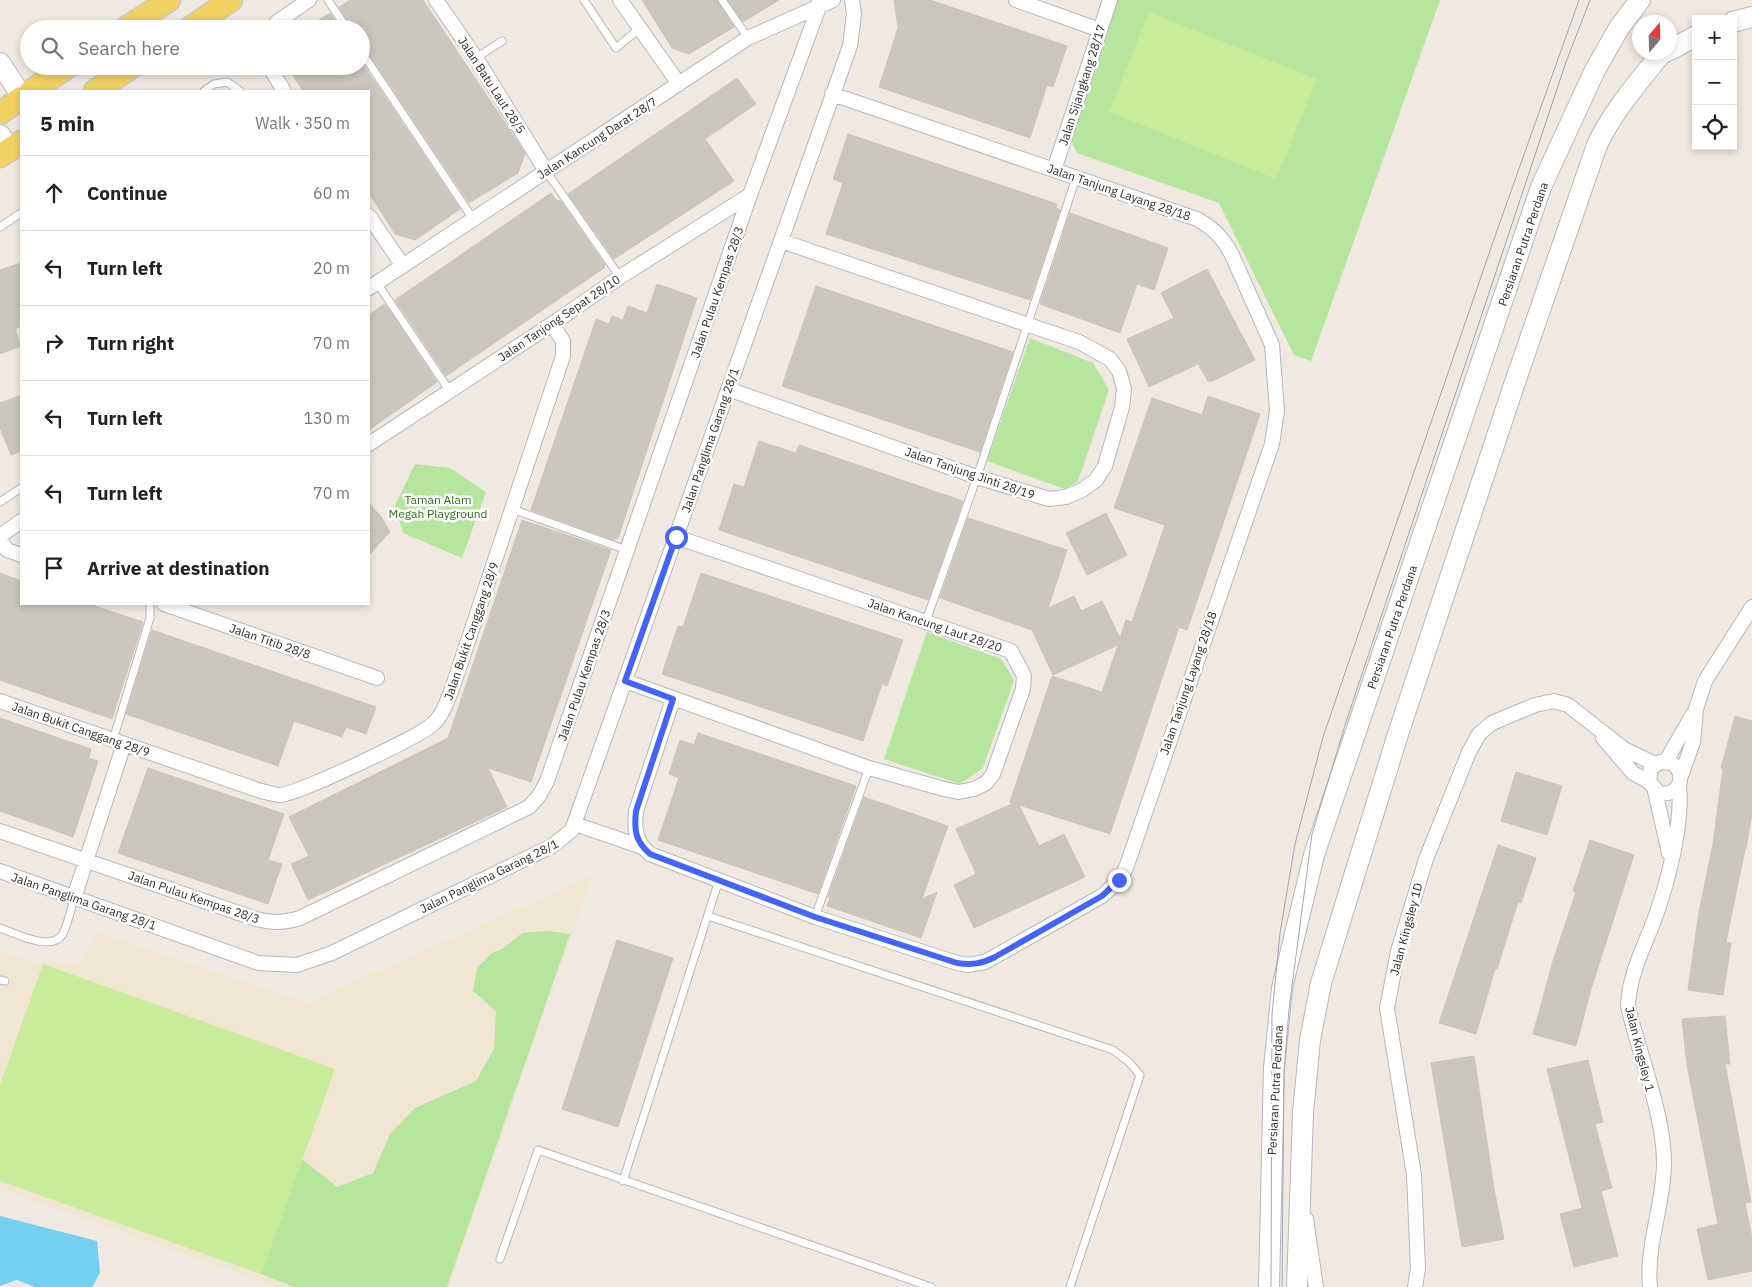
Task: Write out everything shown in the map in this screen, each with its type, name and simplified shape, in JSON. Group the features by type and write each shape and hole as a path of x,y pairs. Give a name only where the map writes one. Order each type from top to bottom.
{"main road":[{"path":"139,20 169,0"},
{"path":"201,20 231,0"},
{"name":"Persiaran Putra Perdana","path":"1269,1287 1274,1068 1282,988 1314,855 1541,187 1595,70 1619,28 1640,0"},
{"path":"1737,21 1752,17"},
{"path":"1677,46 1692,38"},
{"path":"1297,1287 1302,1191 1303,1113 1310,1040 1321,983 1399,731 1514,385 1597,145 1607,123 1656,60"},
{"path":"0,63 20,94"},
{"path":"33,90 56,75"},
{"path":"97,90 119,75"},
{"path":"0,113 20,97"}],"street":[{"path":"280,20 309,0"},
{"name":"Jalan Batu Laut 28/5","path":"436,0 476,58 546,171"},
{"path":"620,0 679,84"},
{"name":"Jalan Panglima Garang 28/1","path":"0,871 258,962 297,965 332,953 563,839 574,824 832,94 853,30 852,0"},
{"path":"1016,0 1100,30"},
{"name":"Jalan Sijangkang 28/17","path":"1054,170 1110,0"},
{"name":"Jalan Kancung Darat 28/7","path":"373,286 748,38 824,1"},
{"name":"Jalan Pulau Kempas 28/3","path":"0,831 256,919 271,923 286,923 522,811 539,796 547,781 750,195 824,1"},
{"path":"274,75 283,90"},
{"name":"Jalan Tanjung Layang 28/18","path":"574,824 642,847 650,854 815,917 957,963 985,962 1102,896 1119,880 1131,855 1205,632 1272,444 1278,411 1272,345 1223,239 1212,228 1197,219 832,94"},
{"name":"Jalan Tanjong Sepat 28/10","path":"370,443 552,324 620,276 750,195"},
{"path":"370,217 403,266"},
{"name":"Jalan Tanjung Jinti 28/19","path":"728,389 977,477 1049,499 1066,497 1082,490 1096,480 1105,466 1122,407 1124,388 1119,371 1110,359 1096,349 781,241"},
{"name":"Jalan Bukit Canggang 28/9","path":"0,701 261,791 280,795 317,782 417,735 434,723 445,706 563,356 563,341 552,324"},
{"path":"0,536 20,522"},
{"name":"Jalan Kancung Laut 28/20","path":"625,681 869,768 959,792 986,783 993,774 1023,689 1024,676 1019,662 1011,652 926,621 676,537"},
{"path":"0,540 7,550 20,555"},
{"name":"Jalan Titib 28/8","path":"167,605 377,678"},
{"name":"Jalan Kingsley 1","path":"1650,1287 1648,1268 1662,1187 1663,1147 1628,1006 1628,992 1656,915 1670,861 1681,804 1680,781 1693,742 1696,709 1705,681 1752,607"},
{"path":"642,847 636,839 634,827 636,811 673,699"},
{"name":"Jalan Kingsley 1D","path":"1415,1287 1418,1268 1414,1175 1387,1008 1400,942 1426,859 1469,752 1479,734 1492,723 1536,705 1554,701 1568,705 1624,748 1660,763"},
{"name":"Jalan Kingsley 1","path":"1660,763 1696,709"},
{"name":"Jalan Kingsley 1D","path":"1590,722 1619,759 1633,773 1652,787"},
{"path":"74,898 87,860 118,742"},
{"path":"1652,787 1668,794 1680,781 1676,766 1660,763 1649,772 1652,787 1670,861"},
{"path":"1302,1191 1316,1287"}],"lane":[{"path":"328,0 341,20"},
{"path":"584,0 616,48 640,29"},
{"path":"722,0 748,38"},
{"path":"476,58 502,41"},
{"path":"370,65 473,220"},
{"path":"205,90 214,84 227,82 239,90"},
{"path":"546,171 620,276"},
{"path":"926,621 977,477 1076,178"},
{"path":"0,227 20,214"},
{"path":"373,286 449,390"},
{"path":"1,499 20,489"},
{"path":"512,509 628,550"},
{"path":"118,742 150,618 150,605"},
{"path":"815,917 869,768"},
{"path":"623,1181 719,880"},
{"path":"0,928 46,944 56,942 62,935 74,898"},
{"path":"708,916 1113,1050 1129,1062 1140,1075 1070,1287"},
{"path":"500,1259 538,1150 931,1287"}],"shaded area":[{"path":"592,876 449,1287 276,1287 0,1189 0,950 34,963 77,964 99,933 307,1003"}],"green space":[{"path":"1118,0 1440,0 1311,361 1294,355 1219,203 1077,153 1071,141"},
{"path":"1149,12 1317,79 1276,179 1109,112"},
{"path":"1030,338 1093,363 1109,390 1078,481 1065,489 987,461"},
{"name":"Taman Alam Megah Playground","path":"415,464 450,468 486,492 462,558 403,533 395,505"},
{"path":"927,632 1001,659 1014,680 983,768 960,784 884,759"},
{"path":"548,931 570,934 447,1287 294,1287 261,1274 302,1159 337,1187 373,1173 390,1134 415,1108 476,1081 494,1049 496,1011 473,991 477,968 492,953 504,948 522,933"},
{"path":"43,964 335,1069 261,1274 0,1181 0,1085"}],"water":[{"path":"0,1216 97,1241 100,1273 92,1287 35,1287 17,1280 0,1286"}],"building":[{"path":"350,0 423,0 525,153 518,173 469,203 370,55 370,20 347,20 339,7"},
{"path":"642,0 717,0 734,27 689,54 672,48"},
{"path":"728,0 779,0 743,22"},
{"path":"894,0 930,0 1067,46 1053,87 1047,85 1030,138 879,87 898,28"},
{"path":"330,13 334,20 319,20"},
{"path":"370,74 460,209 415,240 395,234 370,195 370,90 302,90 293,75"},
{"path":"737,78 756,104 705,139 734,181 614,259 568,194"},
{"path":"848,134 1057,204 1056,208 1060,210 1030,300 826,234 843,183 833,179"},
{"path":"551,193 557,201 560,200 605,265 604,268 446,376 395,300"},
{"path":"1070,213 1168,248 1154,290 1137,284 1120,333 1040,304"},
{"path":"20,263 20,326 15,329 20,346 0,354 0,270"},
{"path":"1207,269 1255,360 1213,381 1208,381 1198,364 1149,387 1127,339 1174,318 1161,293"},
{"path":"657,284 697,298 618,538 614,540 531,510 596,319 609,324 612,316 623,320 628,306 647,313"},
{"path":"816,286 1013,352 980,452 782,386"},
{"path":"383,305 386,305 437,382 370,429 370,314"},
{"path":"20,395 20,451 11,455 0,428 0,403"},
{"path":"1208,396 1260,414 1187,630 1179,627 1110,834 1019,805 1039,846 1064,834 1085,877 974,928 954,885 976,874 956,829 1014,803 1010,802 1052,676 1102,692 1118,645 1053,675 1032,630 940,598 968,518 1067,550 1048,608 1074,596 1081,611 1102,601 1120,638 1126,620 1132,622 1165,525 1114,508 1152,398 1202,415"},
{"path":"759,441 796,453 799,445 963,501 928,600 719,530 734,484 744,487"},
{"path":"370,504 382,518 390,532 370,554"},
{"path":"1106,513 1127,555 1087,575 1066,533"},
{"path":"522,520 611,550 531,782 488,768 507,807 308,900 291,864 309,856 289,817 448,738"},
{"path":"0,573 20,581 20,605 92,605 143,622 112,719 0,680"},
{"path":"701,573 903,640 887,686 882,684 863,741 662,674 678,626 683,627"},
{"path":"152,630 376,707 366,734 346,727 342,737 294,721 278,766 126,714"},
{"path":"1735,716 1752,721 1752,813 1726,942 1731,943 1723,995 1688,990 1699,912 1713,844 1723,769 1721,768"},
{"path":"0,718 91,749 89,758 98,761 73,837 0,811"},
{"path":"698,733 856,786 818,894 658,840 679,778 669,774 680,740 694,745"},
{"path":"148,768 284,814 268,860 282,864 268,904 118,853"},
{"path":"1516,772 1562,786 1547,835 1501,821"},
{"path":"864,797 948,826 922,899 937,892 921,938 827,906 830,898 828,897"},
{"path":"1590,840 1634,855 1591,989 1576,1046 1533,1034 1553,961 1576,892 1573,891"},
{"path":"1498,845 1536,858 1521,903 1518,902 1497,969 1495,969 1476,1034 1439,1023"},
{"path":"617,940 673,958 618,1127 562,1109"},
{"path":"1725,1016 1730,1064 1725,1064 1751,1202 1745,1203 1752,1238 1752,1271 1708,1280 1697,1229 1718,1224 1687,1065 1682,1019"},
{"path":"1474,1056 1494,1189 1504,1239 1462,1247 1431,1063"},
{"path":"1588,1060 1603,1122 1595,1124 1612,1188 1601,1191 1618,1256 1574,1267 1560,1214 1582,1208 1547,1069"}],"tram line":[{"path":"1271,1287 1272,1014 1280,933 1295,844 1323,737 1494,239 1579,0"},
{"path":"1282,1287 1284,1072 1289,1009 1312,834 1346,722 1566,62 1590,0"}],"route":[{"path":"676,537 625,681 673,699 636,811 634,827 636,839 650,854 815,917 968,965 985,962 995,957 1102,896 1119,880"}]}
